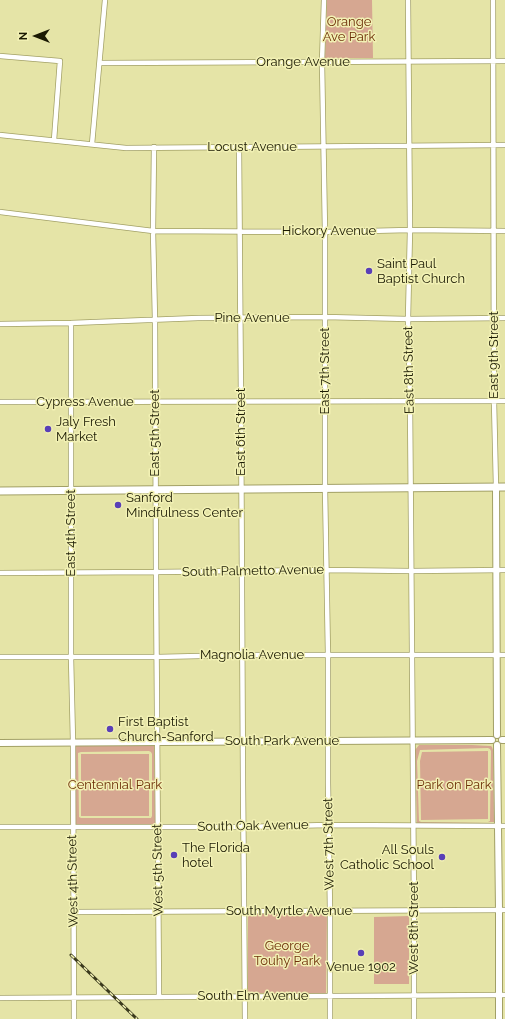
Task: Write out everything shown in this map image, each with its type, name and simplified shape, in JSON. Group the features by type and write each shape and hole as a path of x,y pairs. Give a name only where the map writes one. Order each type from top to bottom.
{"main road":[{"path":"0,492 505,487"}],"street":[{"path":"92,144 105,0"},
{"name":"East 7th Street","path":"324,0 322,62 325,232 325,488 328,742"},
{"name":"East 8th Street","path":"408,0 410,230 408,319 410,401 412,740"},
{"name":"East 9th Street","path":"493,0 493,230 497,734"},
{"path":"0,56 60,61 54,140"},
{"name":"Orange Avenue","path":"100,63 505,61"},
{"name":"Locust Avenue","path":"0,134 126,148 505,145"},
{"name":"East 5th Street","path":"154,147 153,231 156,320 155,402 158,742"},
{"name":"East 6th Street","path":"239,147 245,1019"},
{"name":"Hickory Avenue","path":"0,212 153,231 505,231"},
{"name":"Pine Avenue","path":"0,324 198,318 505,318"},
{"name":"East 4th Street","path":"71,323 71,657 73,742"},
{"name":"Cypress Avenue","path":"0,402 505,401"},
{"name":"South Palmetto Avenue","path":"0,573 505,570"},
{"name":"Magnolia Avenue","path":"0,657 412,654 505,655"},
{"path":"497,734 504,740 497,745 493,744 492,740 493,736 497,734"},
{"name":"West 8th Street","path":"412,740 414,1019"},
{"name":"South Park Avenue","path":"0,743 492,740"},
{"name":"West 4th Street","path":"73,742 72,827 74,1019"},
{"name":"West 5th Street","path":"158,742 159,997"},
{"name":"West 7th Street","path":"328,742 330,1019"},
{"path":"497,745 502,826 502,995 499,1019"},
{"name":"South Oak Avenue","path":"0,827 243,827 328,825 502,826"},
{"name":"South Myrtle Avenue","path":"74,912 502,910"},
{"name":"South Elm Avenue","path":"0,998 502,995"}],"green space":[{"name":"Orange Ave Park","path":"327,0 372,0 373,58 325,58"},
{"path":"76,745 154,745 155,824 76,824","holes":["151,752 151,818 79,817 78,753"]},
{"path":"419,745 491,746 493,750 494,822 417,823 415,750","holes":["490,749 490,821 419,821 417,761 420,750"]},
{"name":"Park on Park","path":"488,751 488,819 421,820 420,761 422,752"},
{"name":"Centennial Park","path":"81,754 149,754 149,816 81,816"},
{"name":"George Touhy Park","path":"327,913 326,994 248,993 248,914"},
{"path":"409,916 409,984 374,984 374,917"}],"railway":[{"path":"71,955 137,1019"}],"place":[{"name":"Saint Paul Baptist Church","path":"369,271"},
{"name":"Jaly Fresh Market","path":"48,429"},
{"name":"Sanford Mindfulness Center","path":"118,505"},
{"name":"First Baptist Church-Sanford","path":"110,729"},
{"name":"The Florida hotel","path":"174,855"},
{"name":"All Souls Catholic School","path":"442,857"},
{"name":"Venue 1902","path":"361,953"}]}
